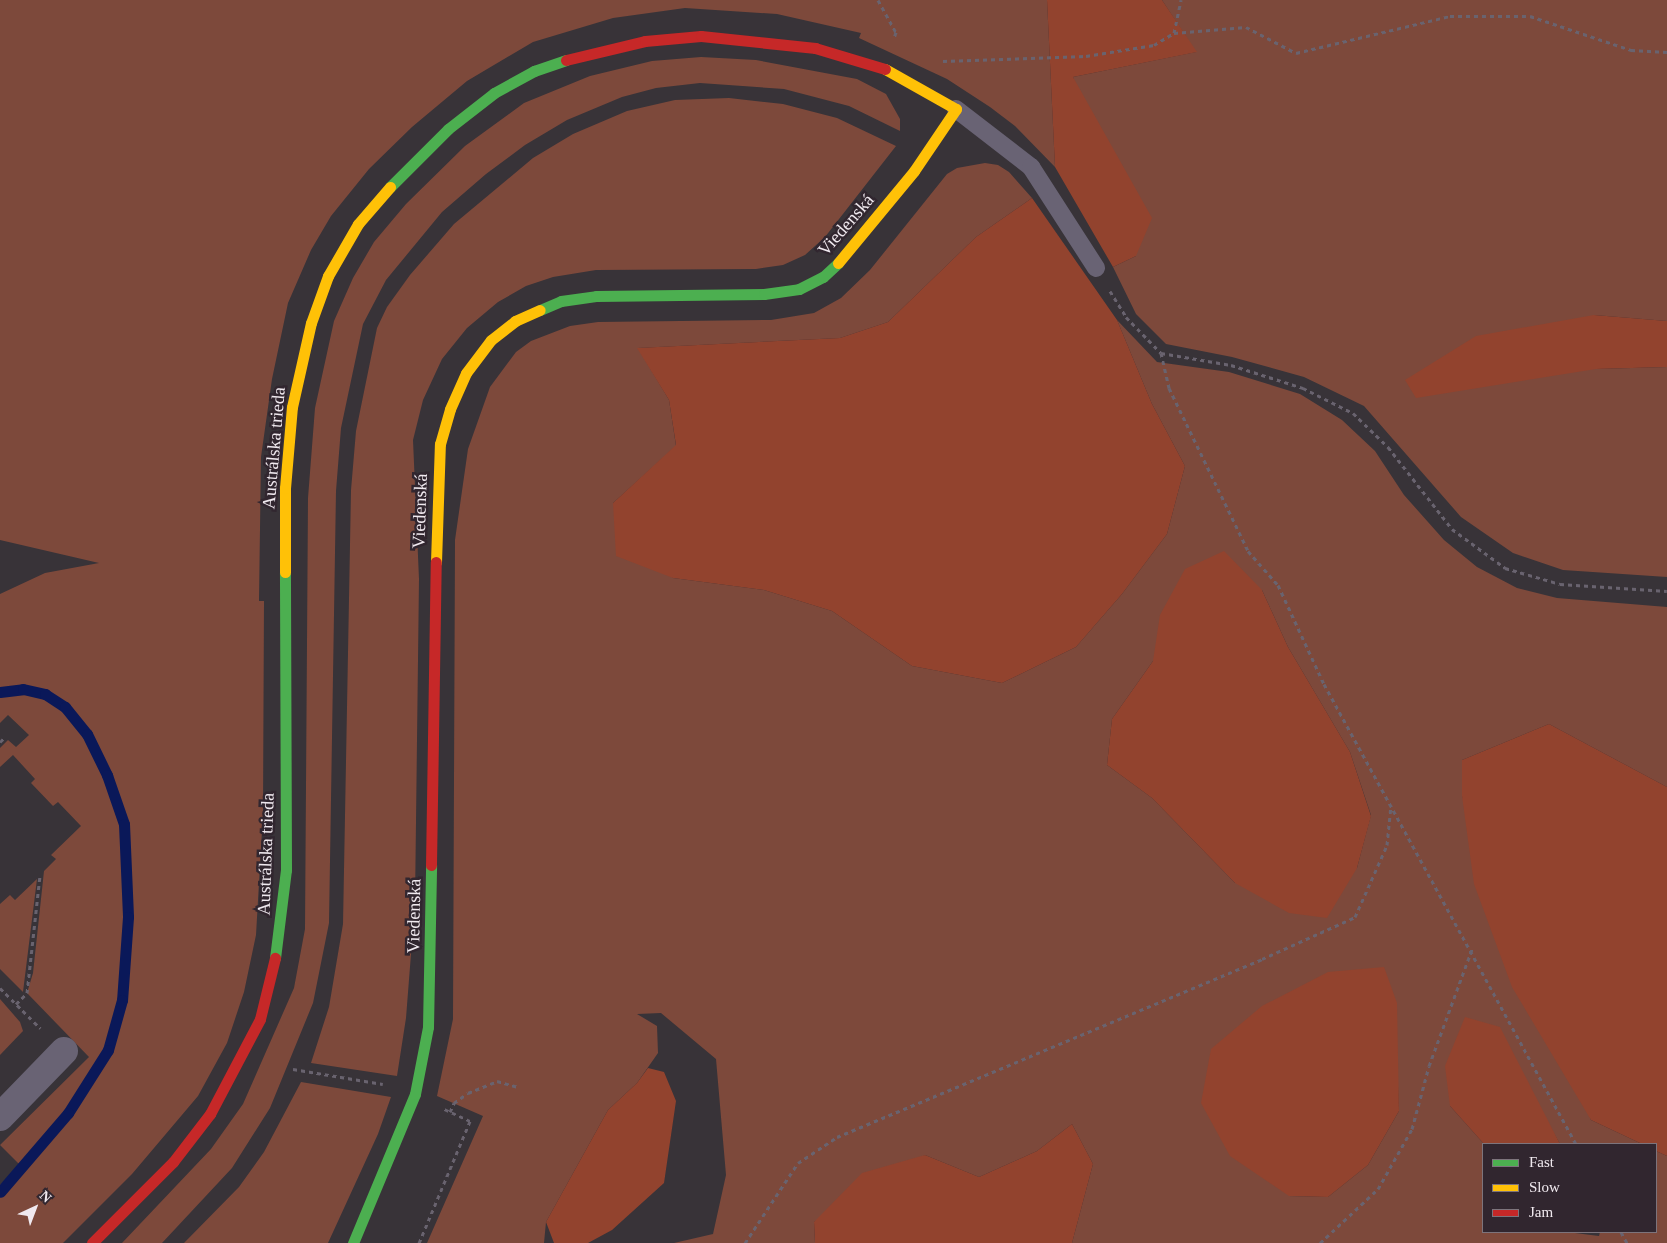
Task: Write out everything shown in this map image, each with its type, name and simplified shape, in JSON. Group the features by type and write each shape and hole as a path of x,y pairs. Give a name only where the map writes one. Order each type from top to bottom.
{"street":[{"name":"Austrálska trieda","path":"92,1243 172,1162 210,1114 260,1019 273,976 281,934 286,870 285,488 292,407 311,323 328,276 358,224 396,180 448,130 494,93 534,71 586,53 645,41 701,36 815,48 887,70 956,109"},
{"name":"Viedenská","path":"353,1243 415,1094 428,1027 432,945 437,494 440,444 450,410 466,373 491,340 515,322 561,301 596,296 790,292 817,281 848,254 914,171 956,109"},
{"path":"0,1117 64,1051"}],"lane":[{"path":"956,109 1031,167 1096,268"}],"path":[{"path":"1174,33 1181,0"},
{"path":"887,70 942,61 1086,56 1154,45 1174,33 1246,27 1296,53 1450,16 1530,16 1631,50 1667,52"},
{"path":"1096,268 1126,317 1161,353 1168,388 1248,551 1278,585 1324,684 1472,948 1575,1143"},
{"path":"1161,353 1231,365 1303,388 1353,413 1388,447 1452,529 1505,568 1560,584 1667,591"},
{"path":"0,742 5,737"},
{"path":"745,1243 798,1163 837,1137 1262,959 1355,917 1387,845 1391,803"},
{"path":"16,1004 27,993 40,876"},
{"path":"1320,1243 1378,1188 1412,1129 1429,1066 1472,948"},
{"path":"0,988 64,1051"},
{"path":"293,1069 394,1086 415,1094 470,1121 419,1243"},
{"path":"450,1112 454,1103 468,1093 497,1081 518,1087"}],"shaded area":[{"path":"0,0 1047,0 1055,167 1015,126 990,107 947,79 859,38 861,33 777,14 685,8 613,18 533,42 467,81 412,127 369,169 331,216 311,250 288,303 272,379 261,457 259,601 264,601 263,813 256,935 244,992 227,1043 198,1096 132,1174 63,1243 0,1243 0,1185 20,1165 0,1145 89,1057 27,993 33,973 44,871 56,859 51,855 81,826 58,802 53,806 31,783 35,779 13,755 0,767 0,748 8,740 16,747 29,735 8,715 0,723 0,594 45,573 99,563 0,540"},
{"path":"1047,0 1162,0 1197,52 1073,77 1152,218 1136,256 1113,267 1055,167"},
{"path":"1162,0 1667,0 1667,321 1594,315 1596,369 1667,367 1667,577 1563,570 1513,553 1461,517 1364,406 1304,377 1232,357 1166,344 1136,314 1113,267 1136,256 1073,77 1196,52"},
{"path":"701,57 756,60 857,79 886,94 900,119 900,131 849,106 784,89 700,83 656,88 622,97 567,120 525,145 486,174 442,212 386,280 363,324 341,428 336,491 329,923 313,1003 270,1108 232,1168 162,1243 122,1243 211,1149 243,1104 294,988 305,929 308,498 315,408 334,321 353,278 374,242 406,204 465,146 524,103 590,76 652,61"},
{"path":"729,98 783,104 837,118 896,146 825,237 805,255 783,265 756,269 596,270 553,277 526,286 498,302 467,328 442,359 423,400 413,440 419,579 415,903 406,1018 397,1076 311,1063 329,1007 343,924 351,490 356,431 377,328 387,307 410,275 454,224 533,158 573,134 627,111 675,100"},
{"path":"985,163 998,165 1009,172 1032,198 976,237 888,322 840,338 638,348 669,400 676,446 613,503 673,578 764,590 832,611 912,666 1002,683 1076,647 1122,594 1167,534 1185,466 1152,404 1117,320 1157,362 1229,372 1300,394 1342,420 1375,451 1404,495 1444,540 1477,567 1517,588 1557,598 1667,607 1667,787 1549,724 1462,760 1462,796 1591,1120 1640,1143 1559,1143 1539,1107 1450,1106 1483,1143 1482,1233 1575,1233 1599,1236 1600,1233 1657,1233 1657,1151 1667,1156 1667,1243 1072,1243 1093,1164 1072,1124 1037,1151 979,1177 925,1155 814,1222 815,1243 674,1243 713,1234 726,1175 716,1059 661,1013 637,1014 657,1026 658,1053 637,1083 608,1110 546,1222 544,1243 427,1243 483,1116 437,1096 453,1019 455,540 468,449 490,387 516,352 531,341 570,326 598,322 771,320 814,313 841,298 870,270 947,174 957,168","holes":["1262,590 1288,647 1350,752 1371,815 1357,868 1235,883 1152,798 1107,765 1112,719 1153,661","1397,1062 1399,1111 1368,1165 1328,1197 1289,1196"]},
{"path":"1032,198 1117,320 1152,404 1185,466 1167,534 1122,594 1076,647 1002,683 912,666 832,611 764,590 673,578 616,556 613,503 676,445 669,400 637,348 840,338 888,322 976,237"},
{"path":"1594,315 1667,321 1667,367 1596,369 1416,398 1405,380 1476,336"},
{"path":"1224,551 1262,590 1288,647 1350,752 1371,816 1357,868 1327,918 1289,913 1235,883 1152,798 1107,765 1112,719 1153,661 1160,615 1185,569"},
{"path":"1549,724 1667,787 1667,1156 1657,1151 1657,1143 1640,1143 1591,1120 1512,987 1474,884 1462,796 1462,760"},
{"path":"37,879 23,992 0,969 0,904 10,895 15,900"},
{"path":"1384,967 1397,1003 1399,1111 1368,1165 1328,1197 1289,1196 1230,1156 1201,1103 1211,1049 1262,1006 1328,972"},
{"path":"0,999 20,1022 23,1031 0,1055"},
{"path":"1465,1017 1500,1027 1559,1143 1483,1143 1450,1106 1445,1066"},
{"path":"648,1068 664,1072 676,1101 664,1183 612,1230 588,1243 554,1243 546,1222 608,1110 637,1083"},
{"path":"301,1082 391,1097 378,1134 328,1243 184,1243 239,1187 264,1152"},
{"path":"1072,1124 1093,1164 1072,1243 815,1243 814,1222 862,1173 925,1155 979,1177 1037,1151"}],"waterway":[{"path":"0,692 23,689 45,694 65,707 87,734 107,775 124,824 128,917 122,1000 108,1050 68,1113 0,1192"}],"traffic: fast":[{"path":"390,187 448,129 494,93 534,71 566,60"},
{"path":"540,310 561,301 596,296 764,294 799,289 823,277 838,263"},
{"path":"275,958 286,870 285,572"},
{"path":"353,1243 415,1094 428,1027 431,865"}],"traffic: slow":[{"path":"838,263 914,171 956,109 885,69"},
{"path":"285,572 285,488 292,407 311,323 328,276 358,224 390,187"},
{"path":"436,562 440,444 450,409 466,373 491,340 515,321 540,310"}],"traffic: jam":[{"path":"566,60 645,41 701,36 815,48 885,69"},
{"path":"431,865 436,562"},
{"path":"92,1243 173,1162 210,1114 260,1019 275,958"}]}
